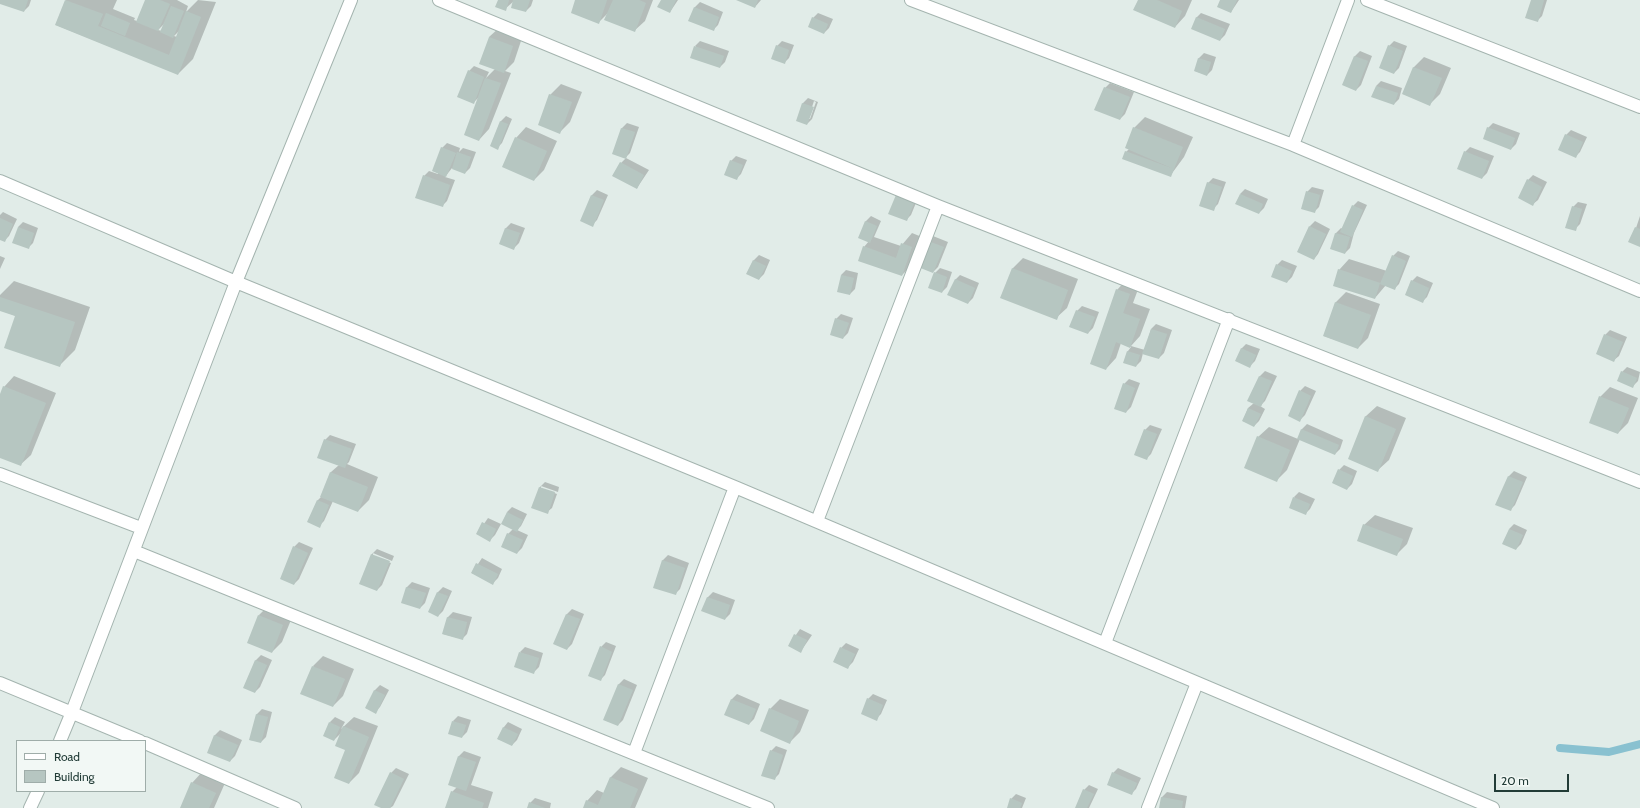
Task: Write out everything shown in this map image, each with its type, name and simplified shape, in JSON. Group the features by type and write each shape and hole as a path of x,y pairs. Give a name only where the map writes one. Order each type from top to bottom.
{"street":[{"path":"60,740 236,282 351,0"},
{"path":"439,0 938,206 1640,482"},
{"path":"911,0 1293,145 1640,291"},
{"path":"1293,145 1348,0"},
{"path":"1367,0 1640,107"},
{"path":"0,181 236,282 817,521 1493,808"},
{"path":"817,521 938,206"},
{"path":"1105,643 1229,320"},
{"path":"0,474 141,528"},
{"path":"634,753 736,487"},
{"path":"134,551 768,808"},
{"path":"0,683 138,740"},
{"path":"1148,808 1197,683"},
{"path":"146,743 295,808"},
{"path":"30,808 38,792"}],"building":[{"path":"0,0 28,0 24,12 0,4"},
{"path":"65,0 103,14 98,26 169,55 186,11 201,17 178,75 55,25"},
{"path":"145,0 160,0 170,4 158,31 136,22"},
{"path":"498,0 509,0 506,11 495,7"},
{"path":"513,0 530,0 526,12 511,8"},
{"path":"575,0 607,0 599,24 571,13"},
{"path":"613,0 639,0 646,3 635,32 604,20"},
{"path":"661,0 676,0 670,13 657,7"},
{"path":"736,0 758,0 755,8"},
{"path":"1138,0 1157,0 1182,11 1175,28 1133,10"},
{"path":"1220,0 1237,0 1231,13 1217,7"},
{"path":"1531,0 1544,0 1538,22 1525,18"},
{"path":"171,6 184,11 173,38 160,32"},
{"path":"694,7 719,17 714,31 688,21"},
{"path":"106,13 130,23 125,36 101,26"},
{"path":"812,17 828,24 824,34 808,27"},
{"path":"1196,17 1225,29 1220,41 1191,29"},
{"path":"489,37 513,46 504,73 479,64"},
{"path":"776,45 789,50 785,64 771,59"},
{"path":"1388,45 1403,51 1394,74 1379,68"},
{"path":"694,46 724,56 720,68 690,58"},
{"path":"1354,56 1368,61 1356,91 1342,85"},
{"path":"1198,58 1211,62 1207,76 1194,71"},
{"path":"1413,67 1442,78 1430,106 1402,94"},
{"path":"468,70 484,77 474,104 457,97"},
{"path":"485,78 501,83 479,141 464,135"},
{"path":"1376,86 1398,93 1394,105 1371,97"},
{"path":"1104,87 1130,97 1120,120 1094,110"},
{"path":"549,94 572,102 560,134 538,125"},
{"path":"802,103 814,107 807,125 796,121"},
{"path":"500,121 508,124 498,150 490,146"},
{"path":"1133,127 1183,147 1174,169 1125,148"},
{"path":"1487,127 1515,138 1511,150 1483,139"},
{"path":"621,128 635,132 626,159 612,154"},
{"path":"1565,134 1583,142 1576,158 1558,150"},
{"path":"515,137 547,151 534,181 502,167"},
{"path":"441,147 456,153 446,177 432,171"},
{"path":"1125,151 1174,169 1171,177 1122,159"},
{"path":"1464,151 1489,161 1482,179 1457,169"},
{"path":"457,152 471,157 465,174 452,169"},
{"path":"730,160 743,165 737,180 724,175"},
{"path":"620,162 644,175 637,189 612,176"},
{"path":"423,175 450,185 443,207 415,198"},
{"path":"1527,179 1542,187 1533,206 1518,198"},
{"path":"1207,182 1222,187 1214,211 1199,206"},
{"path":"898,190 916,198 907,221 888,214"},
{"path":"1306,191 1320,195 1315,213 1301,209"},
{"path":"1240,194 1263,204 1259,214 1235,204"},
{"path":"591,195 604,200 593,227 580,221"},
{"path":"1352,205 1363,210 1352,237 1340,232"},
{"path":"1572,206 1582,209 1576,231 1565,228"},
{"path":"0,218 13,224 5,242 0,240"},
{"path":"865,221 877,226 870,243 858,238"},
{"path":"1309,226 1326,234 1314,260 1297,252"},
{"path":"18,227 34,233 29,249 12,243"},
{"path":"1635,227 1640,229 1640,247 1628,242"},
{"path":"505,228 520,233 514,250 499,244"},
{"path":"1335,233 1350,237 1345,254 1330,249"},
{"path":"928,241 944,247 933,273 918,267"},
{"path":"901,243 912,247 902,276 858,261 863,246 896,258"},
{"path":"1392,255 1406,261 1395,290 1380,284"},
{"path":"753,260 766,266 759,280 746,274"},
{"path":"1276,264 1292,271 1287,283 1271,277"},
{"path":"1012,268 1068,290 1057,320 1000,298"},
{"path":"1338,269 1380,283 1375,299 1333,286"},
{"path":"934,272 947,277 942,293 928,288"},
{"path":"841,275 854,278 850,295 837,292"},
{"path":"955,279 975,288 968,304 947,295"},
{"path":"1411,280 1429,288 1423,303 1405,295"},
{"path":"1116,289 1130,294 1123,313 1140,319 1130,348 1116,342 1106,370 1090,364"},
{"path":"0,297 75,322 60,367 4,348 15,316 0,311"},
{"path":"1335,302 1371,315 1358,349 1323,336"},
{"path":"1076,310 1095,317 1088,334 1069,327"},
{"path":"835,318 849,323 843,339 830,335"},
{"path":"1151,329 1167,334 1159,359 1142,354"},
{"path":"1604,334 1623,342 1614,362 1596,354"},
{"path":"1241,348 1256,355 1250,368 1235,361"},
{"path":"1127,351 1140,355 1136,367 1123,363"},
{"path":"1621,371 1637,378 1633,388 1617,381"},
{"path":"1259,376 1272,381 1261,407 1247,401"},
{"path":"1123,383 1135,388 1126,413 1114,409"},
{"path":"3,386 46,403 21,466 0,458 0,394"},
{"path":"1299,390 1311,396 1300,422 1288,416"},
{"path":"1599,396 1629,408 1618,434 1589,423"},
{"path":"1248,408 1261,414 1254,427 1242,421"},
{"path":"1365,416 1396,429 1378,472 1348,459"},
{"path":"1144,429 1157,434 1147,460 1134,455"},
{"path":"1301,429 1339,445 1335,455 1297,439"},
{"path":"1257,436 1290,450 1277,482 1244,468"},
{"path":"324,439 352,449 345,468 317,458"},
{"path":"1338,469 1353,476 1347,490 1332,483"},
{"path":"330,472 368,487 358,512 320,497"},
{"path":"1508,476 1523,482 1511,511 1495,505"},
{"path":"539,487 555,492 548,514 531,508"},
{"path":"1293,497 1310,504 1306,515 1289,508"},
{"path":"317,500 329,505 320,528 307,522"},
{"path":"507,512 523,520 517,532 501,524"},
{"path":"482,522 496,529 490,542 476,534"},
{"path":"1363,524 1403,539 1397,556 1357,541"},
{"path":"1509,529 1523,535 1516,550 1502,544"},
{"path":"507,533 523,540 517,554 501,547"},
{"path":"293,546 308,553 294,585 280,579"},
{"path":"371,554 390,561 377,591 359,584"},
{"path":"662,560 685,568 676,595 653,588"},
{"path":"476,563 498,574 493,585 471,573"},
{"path":"406,587 426,593 420,609 401,603"},
{"path":"437,592 448,596 438,617 428,612"},
{"path":"707,597 730,605 725,620 701,611"},
{"path":"566,614 580,619 567,650 553,644"},
{"path":"258,615 283,625 272,653 247,643"},
{"path":"447,617 467,622 463,640 442,634"},
{"path":"794,634 807,640 801,653 788,646"},
{"path":"600,646 612,652 601,681 588,676"},
{"path":"840,647 855,654 848,669 833,662"},
{"path":"519,652 539,658 534,674 514,667"},
{"path":"255,660 267,665 255,693 243,688"},
{"path":"312,666 345,679 333,707 300,694"},
{"path":"618,684 633,690 618,726 603,720"},
{"path":"374,690 385,695 376,714 365,708"},
{"path":"867,698 883,705 877,721 861,714"},
{"path":"731,699 756,709 749,725 724,715"},
{"path":"769,708 799,721 790,744 760,731"},
{"path":"256,714 268,717 261,743 249,740"},
{"path":"452,721 466,725 462,738 448,734"},
{"path":"329,722 340,727 334,741 323,736"},
{"path":"343,726 369,737 349,784 334,778 345,750 335,746"},
{"path":"503,727 518,734 512,746 497,739"},
{"path":"214,735 238,745 230,762 207,753"},
{"path":"770,750 783,755 775,780 761,776"},
{"path":"458,756 476,762 466,791 448,785"},
{"path":"390,772 404,779 390,808 381,808 374,805"},
{"path":"1112,772 1137,783 1132,795 1107,785"},
{"path":"610,777 638,789 630,808 583,808 586,800 598,805"},
{"path":"191,782 216,793 209,808 180,808"},
{"path":"1083,789 1094,794 1087,808 1075,808"},
{"path":"451,791 484,803 482,808 445,808"},
{"path":"1161,797 1183,801 1182,808 1159,808"},
{"path":"1010,798 1022,803 1020,808 1007,808"},
{"path":"529,802 545,808 527,808"}],"waterway":[{"path":"1560,748 1609,752 1640,744"}]}
